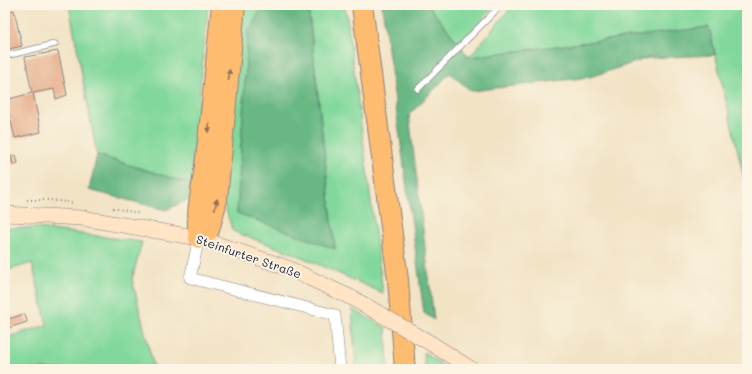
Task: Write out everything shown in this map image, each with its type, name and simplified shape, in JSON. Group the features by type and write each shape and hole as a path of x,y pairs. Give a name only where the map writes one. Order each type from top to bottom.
{"highway":[{"path":"222,5 205,167 198,207 197,227 200,238 209,230 217,200 236,5"},
{"path":"356,5 366,30"},
{"path":"362,5 398,280 406,369"}],"main road":[{"name":"Steinfurter Straße","path":"5,214 82,218 200,238 288,268 354,298 471,369"}],"street":[{"path":"200,238 186,276 335,314 340,369"}],"lane":[{"path":"418,89 501,5"},
{"path":"5,56 55,44"}],"green space":[{"path":"69,5 208,5 191,184 97,155"},
{"path":"242,5 264,5 248,32 237,213 335,248 308,5 344,5 347,17 383,293 297,255 233,231 223,202"},
{"path":"264,5 308,5 335,249 237,213 248,32"},
{"path":"382,5 428,5 469,57 709,27 715,55 648,58 590,77 471,91 450,73 409,115 434,320 424,313"},
{"path":"428,5 495,5 460,45"},
{"path":"513,5 747,5 747,191 709,27 469,57"},
{"path":"97,155 191,184 190,199 166,210 89,190"},
{"path":"5,228 37,228 142,242 132,279 154,369 14,369 5,357 5,338 47,325 32,263 5,271"},
{"path":"352,309 386,328 388,369 356,369"},
{"path":"424,352 448,369 425,369"}],"building":[{"path":"14,10 22,46 5,50 5,12"},
{"path":"58,51 67,95 56,99 54,89 33,93 41,132 15,138 9,113 5,114 5,100 32,93 25,57"},
{"path":"16,155 18,163 13,165 11,156"},
{"path":"25,314 27,322 5,329 5,320"}]}
